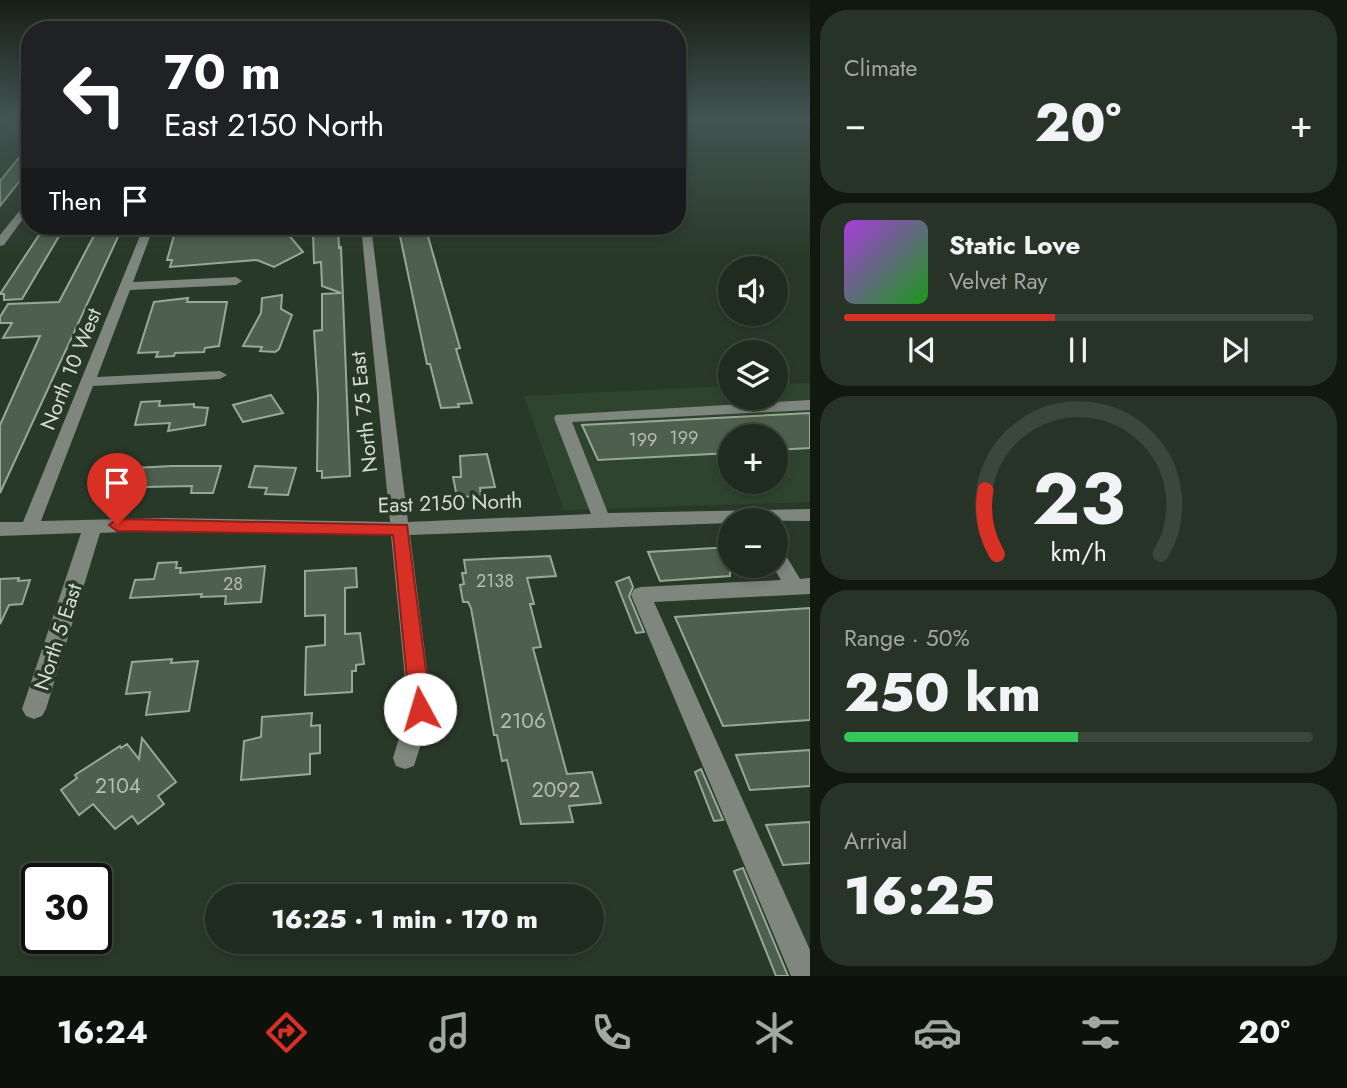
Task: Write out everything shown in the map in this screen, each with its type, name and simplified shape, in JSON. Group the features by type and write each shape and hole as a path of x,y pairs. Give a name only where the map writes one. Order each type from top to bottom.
{"street":[{"path":"0,243 21,213"},
{"path":"3,216 19,216"},
{"name":"North 10 West","path":"30,527 145,235"},
{"name":"North 75 East","path":"367,235 420,709 405,758"},
{"path":"126,285 236,281"},
{"path":"89,382 220,375"},
{"path":"602,520 562,418 810,405"},
{"name":"East 2150 North","path":"788,517 810,515"},
{"name":"East 2150 North","path":"0,529 93,525 401,529 602,520 718,519"},
{"name":"North 5 East","path":"34,709 93,525"},
{"path":"788,570 802,587"},
{"path":"802,587 640,595 806,976"}],"shaded area":[{"path":"810,383 810,502 564,510 524,396 718,387 718,410 788,410 788,384"}],"building":[{"path":"14,164 21,164 21,179 0,206 0,181"},
{"path":"39,235 60,235 22,299 4,300 4,294 0,294"},
{"path":"94,235 119,235 0,493 0,425 40,336 3,338 12,323 0,323 0,317 8,304 59,302"},
{"path":"174,235 289,235 303,252 274,267 257,260 170,267 172,260 167,260"},
{"path":"313,235 338,235 350,476 322,478 322,471 317,471 318,395 314,331 322,330 322,294 341,293 322,286 321,262 314,263"},
{"path":"428,235 460,348 456,349 472,403 441,408 430,364 427,364 400,236"},
{"path":"282,295 281,309 292,315 279,349 275,352 260,351 262,347 243,346 261,313 262,298"},
{"path":"188,298 187,302 227,302 219,346 205,348 204,352 175,353 174,356 156,357 158,352 138,353 154,302"},
{"path":"271,395 283,413 243,422 233,405"},
{"path":"160,401 159,406 194,404 194,407 208,408 205,425 168,431 170,423 135,425 141,402"},
{"path":"810,413 810,448 788,449 788,424 718,424 718,454 598,460 582,425"},
{"path":"487,454 495,487 480,488 481,496 457,497 453,477 461,477 460,456"},
{"path":"221,466 213,493 191,493 192,486 145,487 143,492 122,493 123,487 108,487 113,469"},
{"path":"255,466 296,468 288,495 265,494 267,488 249,487"},
{"path":"718,548 718,577 660,581 648,552"},
{"path":"550,556 556,576 527,578 534,604 530,604 541,647 533,648 567,774 592,772 601,803 569,806 573,822 521,824 507,760 502,761 497,735 494,735 471,608 468,602 463,602 460,585 464,584 462,573 466,573 464,560"},
{"path":"177,562 176,568 181,568 180,573 265,566 261,602 225,604 226,596 201,597 202,594 130,598 135,580 154,579 158,563"},
{"path":"356,568 357,587 345,588 345,634 360,633 364,664 356,665 356,671 352,671 352,692 305,695 306,647 325,645 325,615 305,616 305,571"},
{"path":"629,577 633,587 629,596 644,632 636,633 616,582"},
{"path":"19,578 18,581 30,580 22,604 9,605 0,624 0,579"},
{"path":"810,608 810,720 723,726 675,617"},
{"path":"172,659 171,663 198,661 189,711 146,715 150,692 126,694 132,662"},
{"path":"312,713 311,726 320,725 320,753 310,754 310,774 241,780 244,741 261,737 262,717"},
{"path":"142,738 176,782 158,796 164,804 138,824 132,816 115,829 93,804 79,815 61,790 77,778 75,775 120,746 121,748 127,744 139,759"},
{"path":"810,750 810,786 750,790 736,755"},
{"path":"701,769 723,820 714,821 695,772"},
{"path":"810,822 810,863 783,865 766,825"},
{"path":"743,868 788,976 776,976 734,871"}],"route":[{"path":"117,525 401,529 420,709"}]}
